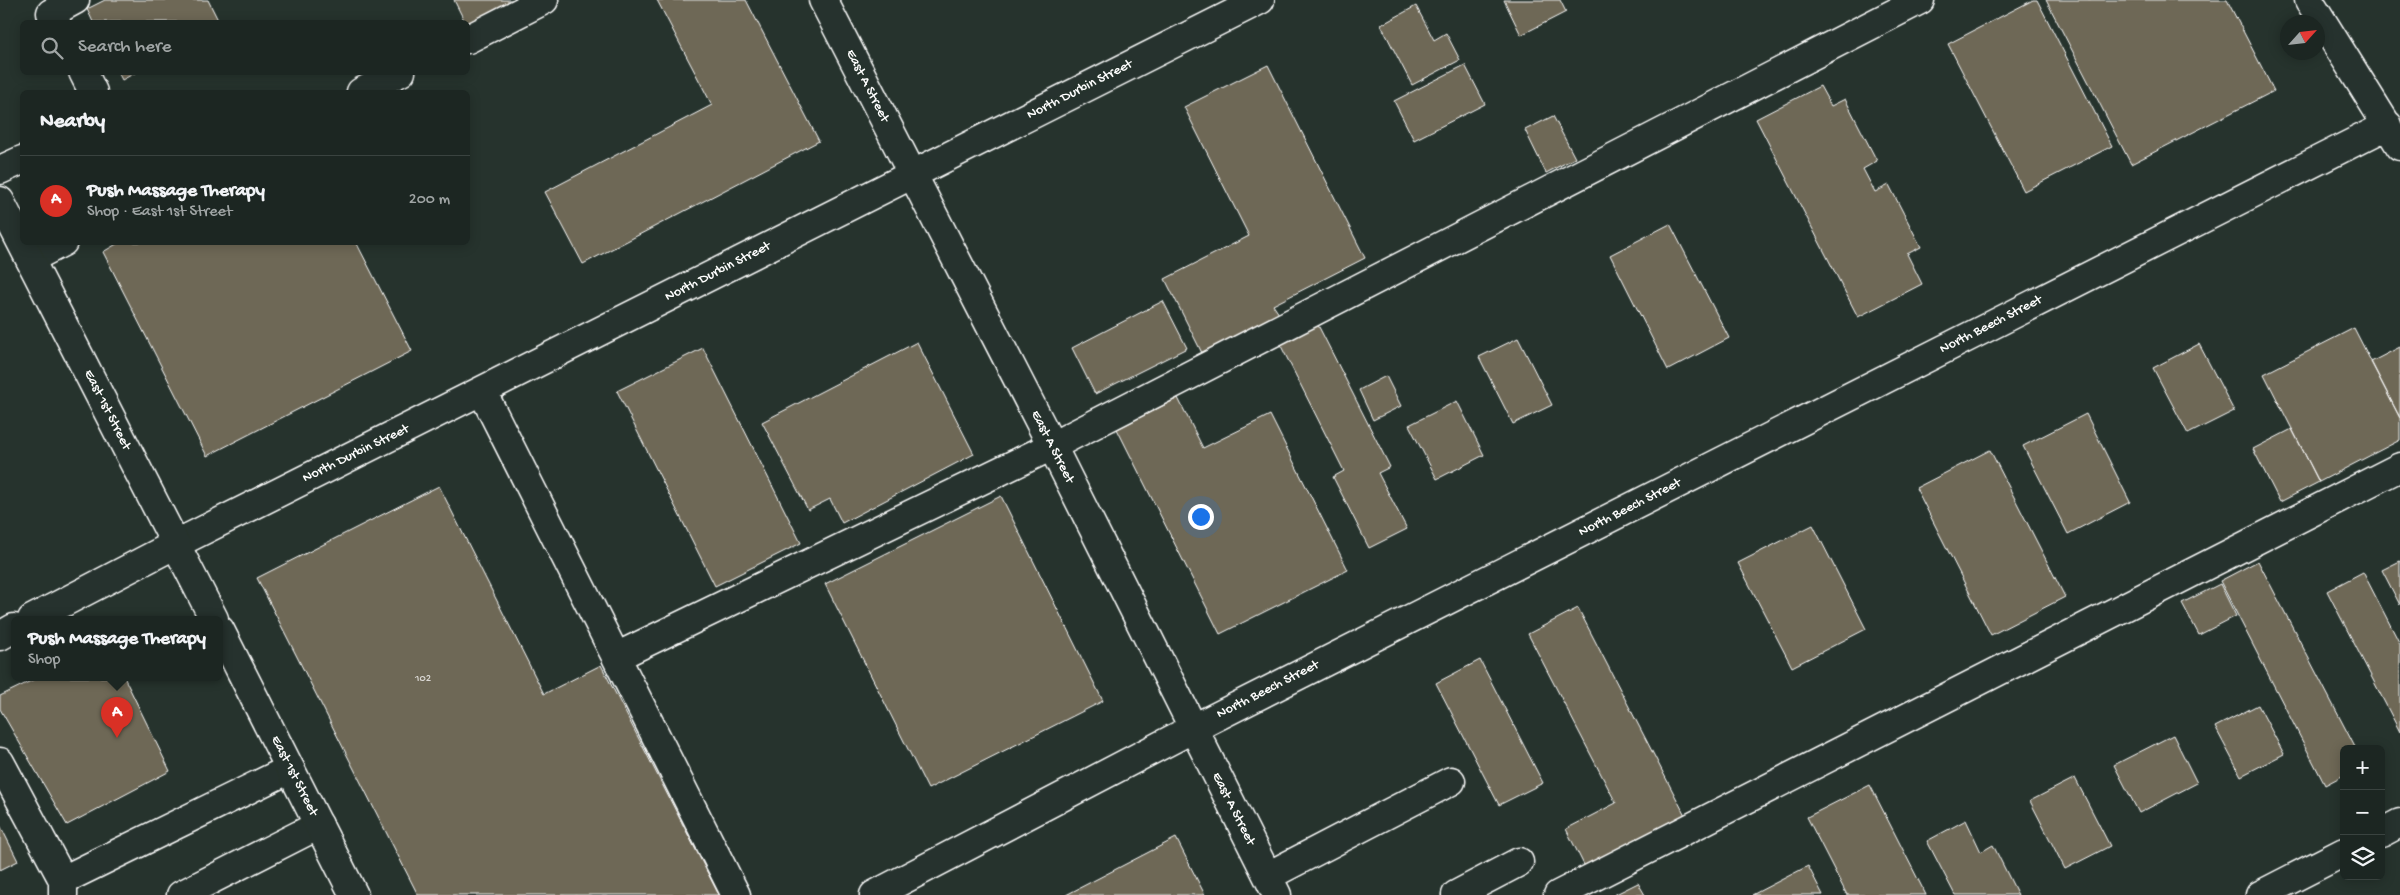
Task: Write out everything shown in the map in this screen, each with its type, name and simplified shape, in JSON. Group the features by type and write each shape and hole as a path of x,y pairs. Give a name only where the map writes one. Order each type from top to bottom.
{"street":[{"path":"55,20 51,13 75,0"},
{"path":"470,38 544,0"},
{"name":"East A Street","path":"823,0 1052,446 1272,885"},
{"name":"North Durbin Street","path":"38,616 176,544 1260,0"},
{"path":"616,657 1052,446 1920,0"},
{"path":"2309,0 2394,135"},
{"path":"84,75 92,90"},
{"path":"365,90 395,75"},
{"name":"North Beech Street","path":"874,895 1192,728 2394,135"},
{"path":"0,170 20,161"},
{"name":"East 1st Street","path":"0,201 20,240"},
{"name":"East 1st Street","path":"23,245 212,616"},
{"path":"30,259 57,245"},
{"path":"482,391 736,895"},
{"path":"1558,895 2400,466"},
{"path":"0,636 11,630"},
{"name":"East 1st Street","path":"223,636 354,895"},
{"path":"0,762 63,887 290,769"},
{"path":"1272,885 1451,781"},
{"path":"2385,830 2400,823"},
{"path":"181,895 219,886 319,825"},
{"path":"2260,895 2340,854"},
{"path":"1456,895 1519,862"}],"building":[{"path":"105,0 208,0 218,20 92,20 87,9"},
{"path":"454,0 523,0 470,26 470,20 464,20"},
{"path":"657,0 746,0 819,141 583,264 545,192 712,105"},
{"path":"1504,0 1560,0 1566,12 1521,35"},
{"path":"2033,0 2037,0 2112,146 2024,191 1948,44"},
{"path":"2046,0 2227,0 2274,91 2131,164"},
{"path":"1416,6 1434,40 1446,33 1460,60 1412,85 1381,25"},
{"path":"1268,65 1365,258 1273,305 1279,314 1202,353 1165,279 1249,236 1184,107"},
{"path":"1465,65 1485,104 1414,140 1394,101"},
{"path":"120,75 131,75 122,80"},
{"path":"1820,86 1831,106 1845,99 1877,161 1863,169 1875,192 1889,185 1921,247 1907,254 1922,284 1858,317 1756,119"},
{"path":"1553,116 1575,158 1546,173 1525,130"},
{"path":"1670,224 1729,338 1668,370 1610,255"},
{"path":"115,245 358,245 412,351 207,456 103,252"},
{"path":"1163,301 1187,348 1095,394 1072,348"},
{"path":"1318,325 1390,467 1378,473 1407,529 1369,548 1333,477 1344,471 1280,344"},
{"path":"2354,328 2400,418 2400,440 2319,482 2264,374"},
{"path":"1518,338 1552,405 1513,424 1479,357"},
{"path":"917,342 974,454 842,523 830,499 808,510 762,422"},
{"path":"2199,344 2234,411 2188,434 2153,368"},
{"path":"2400,347 2400,418 2371,362"},
{"path":"703,348 801,543 715,586 617,391"},
{"path":"1386,376 1401,406 1373,420 1359,390"},
{"path":"1178,398 1203,448 1270,415 1348,570 1220,634 1117,429"},
{"path":"1457,401 1484,455 1437,479 1409,425"},
{"path":"2086,414 2130,502 2068,534 2023,446"},
{"path":"2292,429 2319,482 2280,502 2253,449"},
{"path":"1990,450 2065,597 1991,635 1916,488"},
{"path":"439,486 544,694 601,665 719,895 418,895 257,578"},
{"path":"1001,496 1103,701 928,789 825,584"},
{"path":"1813,525 1866,629 1792,667 1738,563"},
{"path":"2258,561 2354,745 2340,745 2340,777 2325,785 2220,581"},
{"path":"2400,561 2400,605 2382,570"},
{"path":"2363,572 2400,644 2400,732 2327,591"},
{"path":"2220,584 2236,616 2199,635 2182,603"},
{"path":"1578,608 1688,821 1588,873 1566,829 1616,803 1528,634"},
{"path":"1480,660 1543,783 1499,805 1436,683"},
{"path":"31,681 126,681 170,771 67,825 0,709 0,696"},
{"path":"2258,705 2284,754 2241,776 2215,727"},
{"path":"2173,735 2197,783 2139,813 2114,765"},
{"path":"2075,778 2110,846 2065,869 2030,801"},
{"path":"1870,785 1926,895 1847,895 1807,817"},
{"path":"1966,820 1981,852 1993,845 2018,895 1955,895 1927,841"},
{"path":"0,825 18,861 0,870"},
{"path":"1176,838 1205,895 1066,895"},
{"path":"1808,866 1823,895 1752,895"},
{"path":"1638,883 1645,895 1614,895"}],"place":[{"name":"Push Massage Therapy","path":"117,738"}]}
